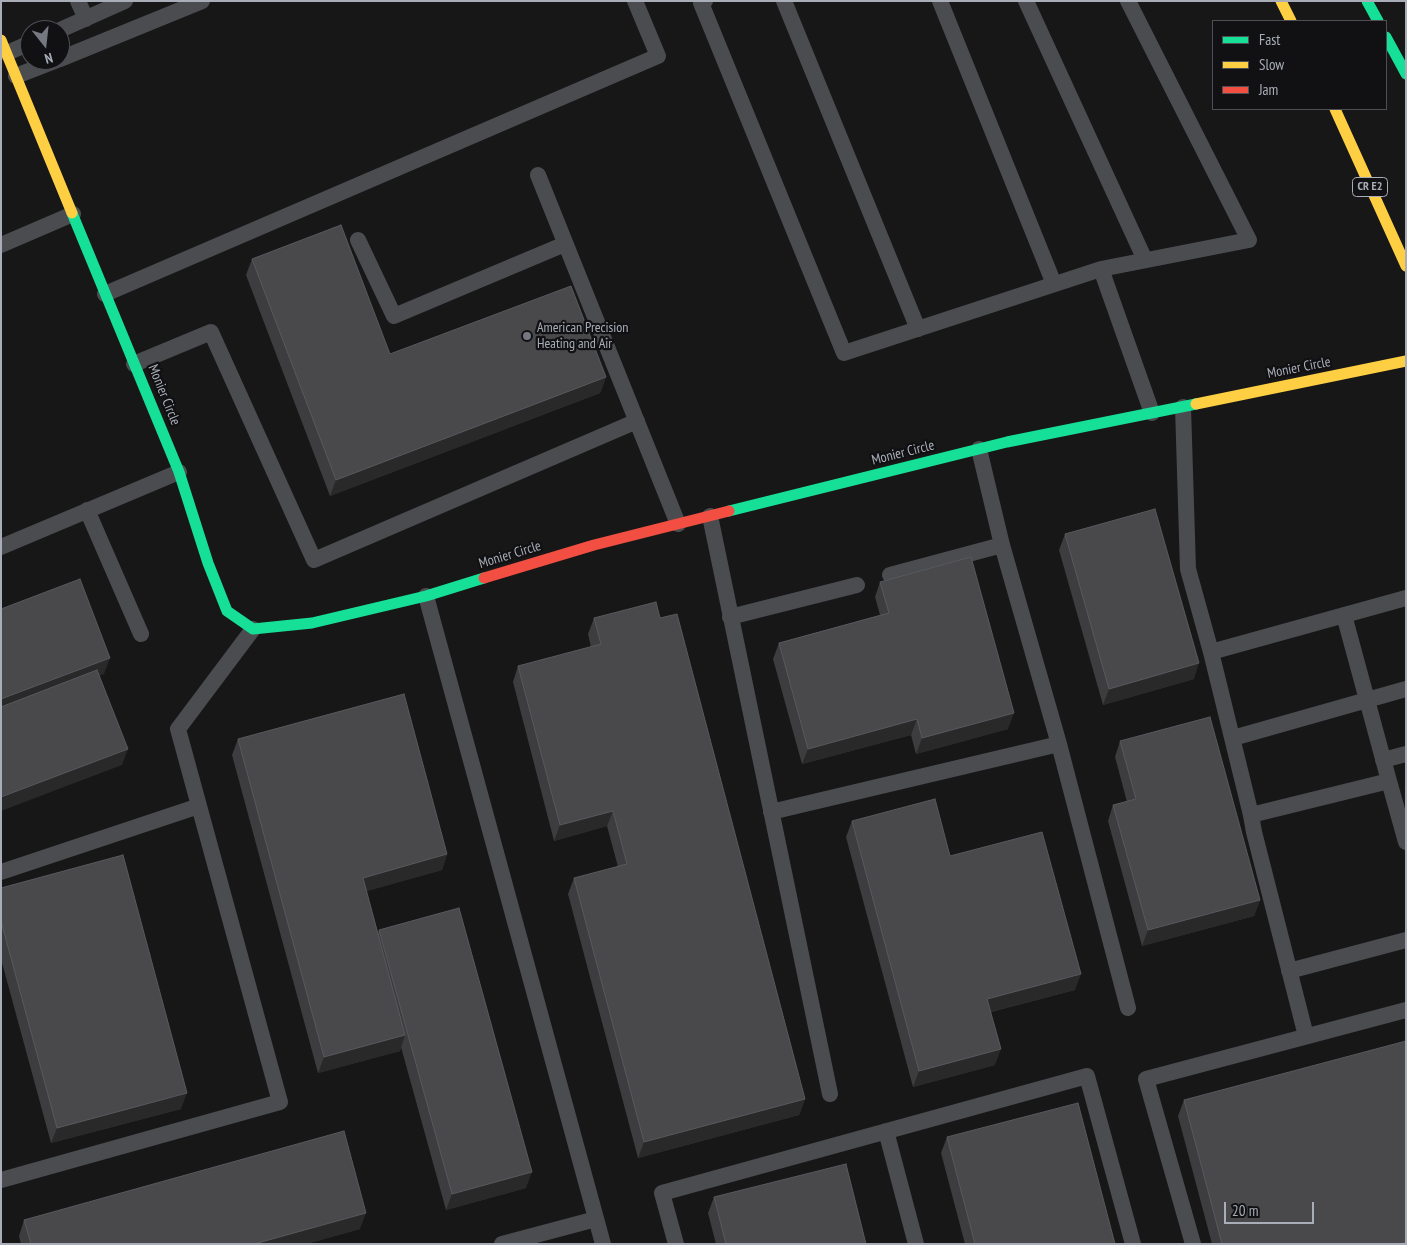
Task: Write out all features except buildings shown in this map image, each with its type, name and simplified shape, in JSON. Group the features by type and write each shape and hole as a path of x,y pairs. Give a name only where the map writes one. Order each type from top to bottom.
{"street":[{"path":"1281,1 1291,20"},
{"path":"1367,1 1377,20"},
{"path":"1387,39 1406,74"},
{"name":"Monier Circle","path":"4,47 179,472 208,563 226,611 254,630 312,624 426,596 594,545 979,450 1406,362"},
{"name":"CR E2","path":"1335,110 1406,266"}],"lane":[{"path":"78,1 86,18"},
{"path":"70,25 125,1"},
{"path":"70,55 202,1"},
{"path":"106,294 658,56 635,1"},
{"path":"704,1 701,3 844,353 1101,269 1249,240 1128,1"},
{"path":"784,1 918,329"},
{"path":"940,1 1054,284"},
{"path":"1026,1 1145,260"},
{"path":"4,47 20,45"},
{"path":"16,76 31,70"},
{"path":"538,175 678,524"},
{"path":"1,245 73,214"},
{"path":"358,240 394,316 565,244"},
{"path":"1101,269 1152,413"},
{"path":"134,364 211,332 314,560 637,421"},
{"path":"1183,407 1188,569 1212,652 1252,815 1254,832 1306,1036"},
{"path":"979,450 1002,545 1059,744 1128,1008"},
{"path":"1,547 179,472"},
{"path":"87,510 141,634"},
{"path":"710,516 830,1094"},
{"path":"890,575 1002,545"},
{"path":"730,616 857,585"},
{"path":"426,596 603,1244"},
{"path":"1212,652 1406,598"},
{"path":"1344,615 1406,842"},
{"path":"1,1180 280,1102 178,729 254,630"},
{"path":"1233,738 1406,689"},
{"path":"771,812 1059,744"},
{"path":"1383,760 1406,754"},
{"path":"1252,815 1389,781"},
{"path":"1,872 199,806"},
{"path":"1289,971 1406,940"},
{"path":"1193,1244 1146,1079 1406,1010"},
{"path":"676,1244 662,1193 1088,1076 1133,1244"},
{"path":"886,1131 916,1244"},
{"path":"502,1244 596,1219"}],"traffic: fast":[{"path":"1367,1 1377,20"},
{"path":"1387,39 1406,74"},
{"path":"72,213 179,472 208,563 227,611 253,629 312,623 426,596 484,578"},
{"path":"729,511 1007,442 1196,404"}],"traffic: slow":[{"path":"1281,1 1290,20"},
{"path":"1,40 72,213"},
{"path":"1335,110 1406,266"},
{"path":"1196,404 1406,361"}],"traffic: jam":[{"path":"484,578 594,545 729,511"}],"place":[{"name":"American Precision Heating and Air","path":"527,336"}]}
